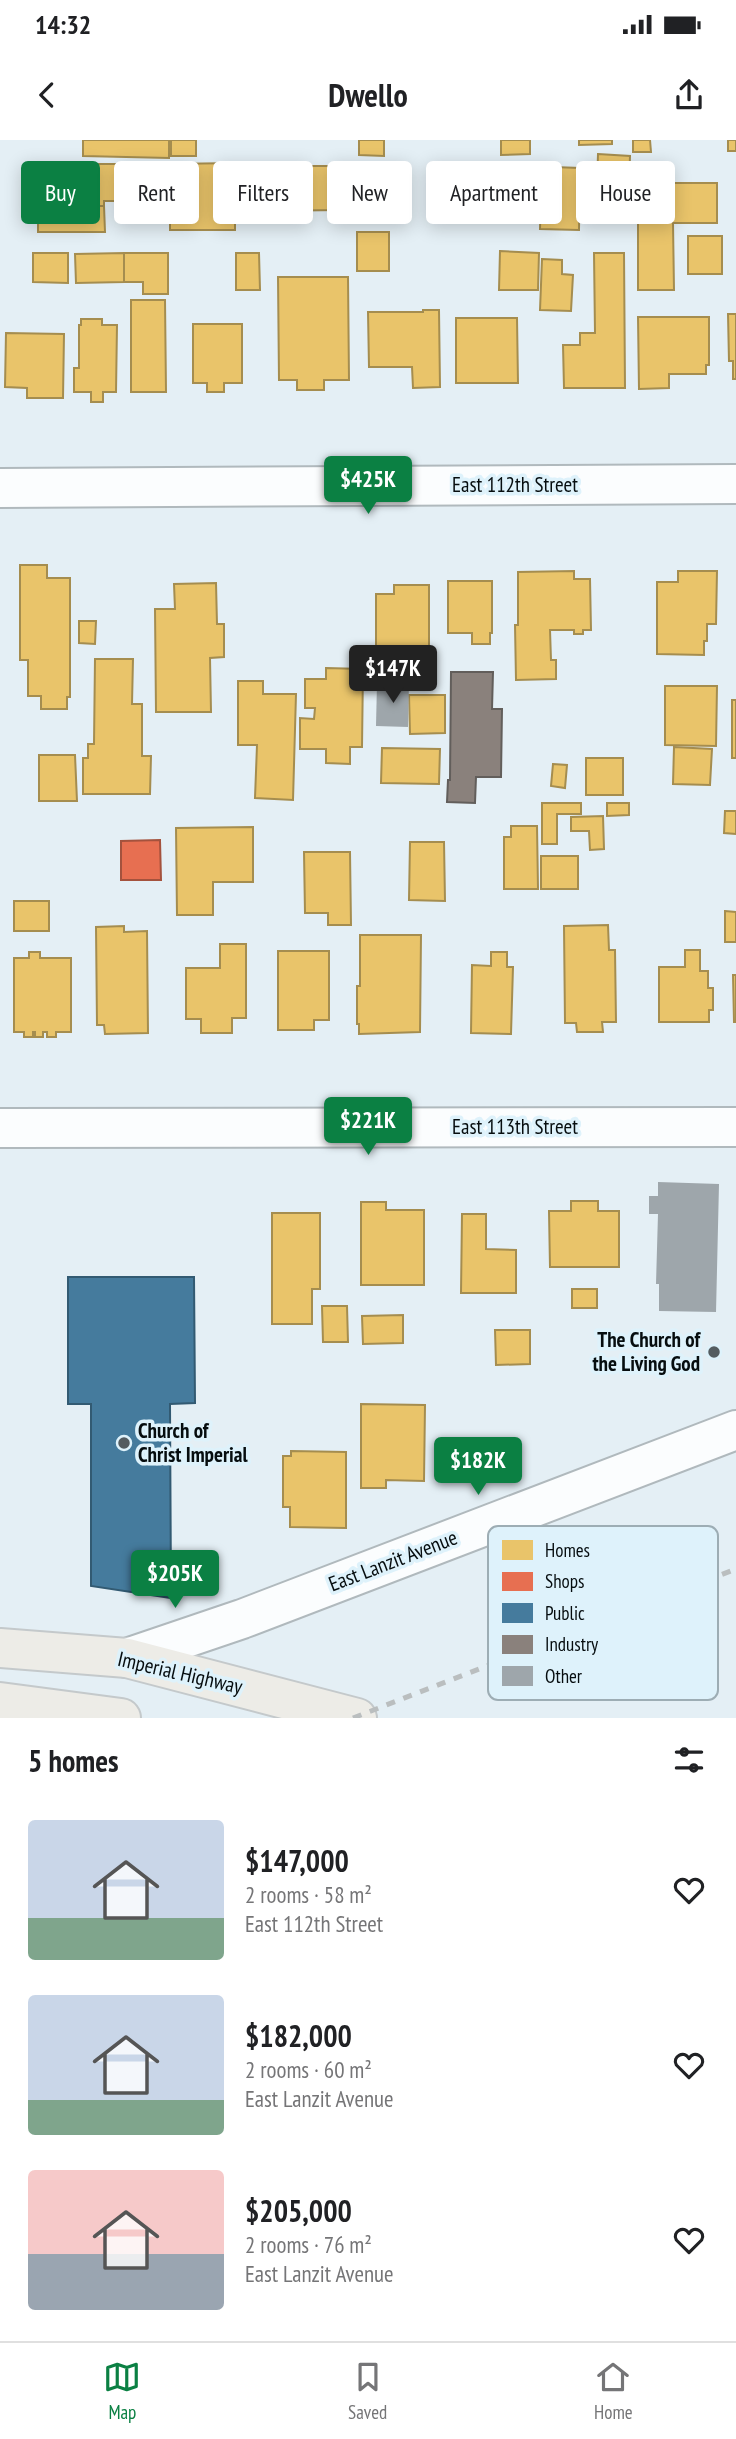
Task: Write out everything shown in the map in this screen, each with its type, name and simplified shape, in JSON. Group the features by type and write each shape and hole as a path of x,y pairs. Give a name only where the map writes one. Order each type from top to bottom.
{"main road":[{"name":"Imperial Highway","path":"0,1648 127,1658 357,1718"},
{"path":"0,1702 121,1718"}],"street":[{"name":"East 112th Street","path":"0,488 736,484"},
{"name":"East 113th Street","path":"0,1128 736,1127"},
{"name":"East Lanzit Avenue","path":"127,1658 242,1619 736,1430"}],"building: Homes":[{"path":"83,140 169,140 169,158 83,156"},
{"path":"171,140 196,140 196,156 171,156"},
{"path":"359,140 384,140 384,156 359,155"},
{"path":"501,140 530,140 530,154 501,155"},
{"path":"579,140 612,140 612,144 579,145"},
{"path":"633,140 650,140 651,152 633,152"},
{"path":"728,140 736,140 736,151 728,151"},
{"path":"598,154 630,156 630,161 598,161"},
{"path":"213,163 213,224 235,224 235,230 170,230 170,224 199,224 199,164"},
{"path":"100,164 114,164 114,201 104,201 104,206 100,206"},
{"path":"313,166 327,166 327,210 313,210"},
{"path":"562,167 576,168 576,224 579,224 579,230 540,229 540,224 562,224"},
{"path":"675,183 717,183 717,223 675,223"},
{"path":"100,206 104,206 105,232 38,232 38,224 100,224"},
{"path":"638,224 673,224 674,290 638,290"},
{"path":"357,232 389,232 389,271 357,271"},
{"path":"688,236 722,236 722,274 688,274"},
{"path":"500,251 539,253 538,290 499,290"},
{"path":"33,253 68,253 68,283 33,282"},
{"path":"124,253 124,282 76,283 75,254"},
{"path":"124,253 168,253 168,294 143,294 143,282 124,282"},
{"path":"236,253 259,253 260,290 236,290"},
{"path":"594,253 624,253 625,388 564,388 563,345 580,345 580,333 595,333"},
{"path":"542,259 562,260 562,274 573,275 571,311 540,310"},
{"path":"278,277 348,277 349,380 324,380 324,390 297,390 297,380 279,380"},
{"path":"131,300 165,300 166,392 131,392"},
{"path":"439,310 440,387 413,388 412,367 369,367 368,312"},
{"path":"728,314 736,314 736,379 733,379 733,361 729,361"},
{"path":"638,317 709,317 709,365 706,365 706,374 669,374 669,388 639,389"},
{"path":"456,318 517,318 518,383 456,383"},
{"path":"81,319 102,319 102,325 117,325 116,392 103,392 103,402 91,402 91,392 74,392 74,368 79,368"},
{"path":"193,324 242,324 242,383 224,383 224,392 207,392 207,383 193,383"},
{"path":"6,333 64,334 63,398 27,398 27,388 5,387"},
{"path":"20,565 47,565 47,578 70,578 70,697 67,697 67,709 41,709 41,696 28,696 28,660 20,660"},
{"path":"574,571 574,579 590,579 591,630 574,634 574,630 550,630 551,660 556,660 556,679 516,680 518,572"},
{"path":"678,571 717,571 716,624 707,624 704,655 657,654 657,582 678,582"},
{"path":"448,581 492,581 490,644 472,644 472,633 448,633"},
{"path":"216,583 217,624 224,624 224,657 210,658 211,712 156,712 155,609 175,609 174,584"},
{"path":"394,585 429,585 429,650 414,650 414,679 379,679 376,594 394,594"},
{"path":"79,621 96,621 95,644 79,643"},
{"path":"95,659 133,659 132,704 142,704 142,756 151,756 150,794 83,794 83,758 88,758 88,744 94,744"},
{"path":"326,668 363,669 362,747 350,747 350,764 326,763 326,749 300,749 300,718 314,719 315,708 305,708 305,679 326,679"},
{"path":"238,681 263,681 263,694 296,694 293,800 255,798 257,745 238,745"},
{"path":"665,686 717,686 716,746 665,745"},
{"path":"409,695 445,695 445,733 410,734"},
{"path":"732,700 736,700 736,758 732,758"},
{"path":"674,747 712,749 710,785 673,784"},
{"path":"382,748 440,749 439,784 381,783"},
{"path":"39,755 75,755 77,801 39,801"},
{"path":"586,758 623,758 623,795 586,795"},
{"path":"553,764 567,765 565,788 551,786"},
{"path":"542,803 581,803 581,814 557,814 557,844 542,844"},
{"path":"607,803 629,803 629,815 607,816"},
{"path":"725,811 736,811 736,834 724,833"},
{"path":"603,816 604,849 590,850 589,831 571,831 571,817"},
{"path":"511,826 537,826 538,889 504,889 504,837 511,837"},
{"path":"253,827 253,882 213,882 213,915 177,915 176,828"},
{"path":"410,842 444,842 445,901 409,900"},
{"path":"304,852 350,852 351,925 328,925 328,913 305,913"},
{"path":"541,856 578,856 578,889 541,889"},
{"path":"14,901 49,901 49,931 14,931"},
{"path":"725,911 736,912 736,942 725,942"},
{"path":"608,925 609,950 615,950 616,1022 602,1022 603,1032 577,1032 576,1023 565,1023 564,926"},
{"path":"124,926 124,932 147,931 148,1033 105,1034 104,1025 97,1025 96,927"},
{"path":"360,935 421,935 420,1032 359,1034 357,986 360,986"},
{"path":"220,944 246,944 246,1018 232,1018 232,1033 201,1033 201,1019 186,1019 186,968 220,968"},
{"path":"685,950 700,950 700,971 708,971 708,988 713,988 713,1010 709,1010 709,1022 659,1022 659,967 685,967"},
{"path":"278,951 329,951 329,1020 314,1020 314,1030 278,1030"},
{"path":"29,952 40,952 40,958 71,958 71,1032 56,1032 56,1037 47,1037 47,1032 43,1032 43,1037 35,1037 33,1032 33,1037 24,1037 24,1032 14,1032 14,958 29,958"},
{"path":"491,952 507,952 507,967 513,967 511,1034 471,1033 472,965 491,966"},
{"path":"733,975 736,975 736,1022 734,1022"},
{"path":"571,1201 598,1201 598,1211 619,1211 619,1267 550,1267 549,1211 571,1211"},
{"path":"361,1202 386,1202 386,1210 424,1210 424,1285 361,1285"},
{"path":"272,1213 320,1213 320,1289 312,1289 312,1324 272,1324"},
{"path":"462,1214 486,1214 486,1249 516,1250 516,1293 461,1293"},
{"path":"572,1289 597,1289 597,1308 572,1308"},
{"path":"322,1306 347,1306 348,1342 323,1342"},
{"path":"403,1315 403,1343 363,1344 362,1316"},
{"path":"495,1330 530,1330 530,1364 496,1365"},
{"path":"361,1404 425,1405 424,1481 386,1480 386,1488 361,1488"},
{"path":"291,1451 346,1452 346,1528 290,1527 290,1507 283,1507 283,1456 291,1456"}],"building: Shops":[{"path":"160,840 161,880 121,880 121,841"}],"building: Public":[{"path":"68,1277 194,1277 195,1403 170,1404 171,1598 91,1586 91,1404 68,1404"}],"building: Industry":[{"path":"451,672 493,672 492,709 502,709 501,777 476,777 475,803 447,802 450,780"}],"building: Other":[{"path":"377,683 409,683 408,727 376,726"},
{"path":"658,1182 719,1184 716,1312 659,1311 659,1284 656,1284 658,1214 649,1214 649,1196 658,1196"}],"railway":[{"path":"718,1576 736,1569"},
{"path":"353,1718 488,1665"}],"place":[{"name":"The Church of the Living God","path":"714,1352"},
{"name":"Church of Christ Imperial","path":"124,1443"}]}
